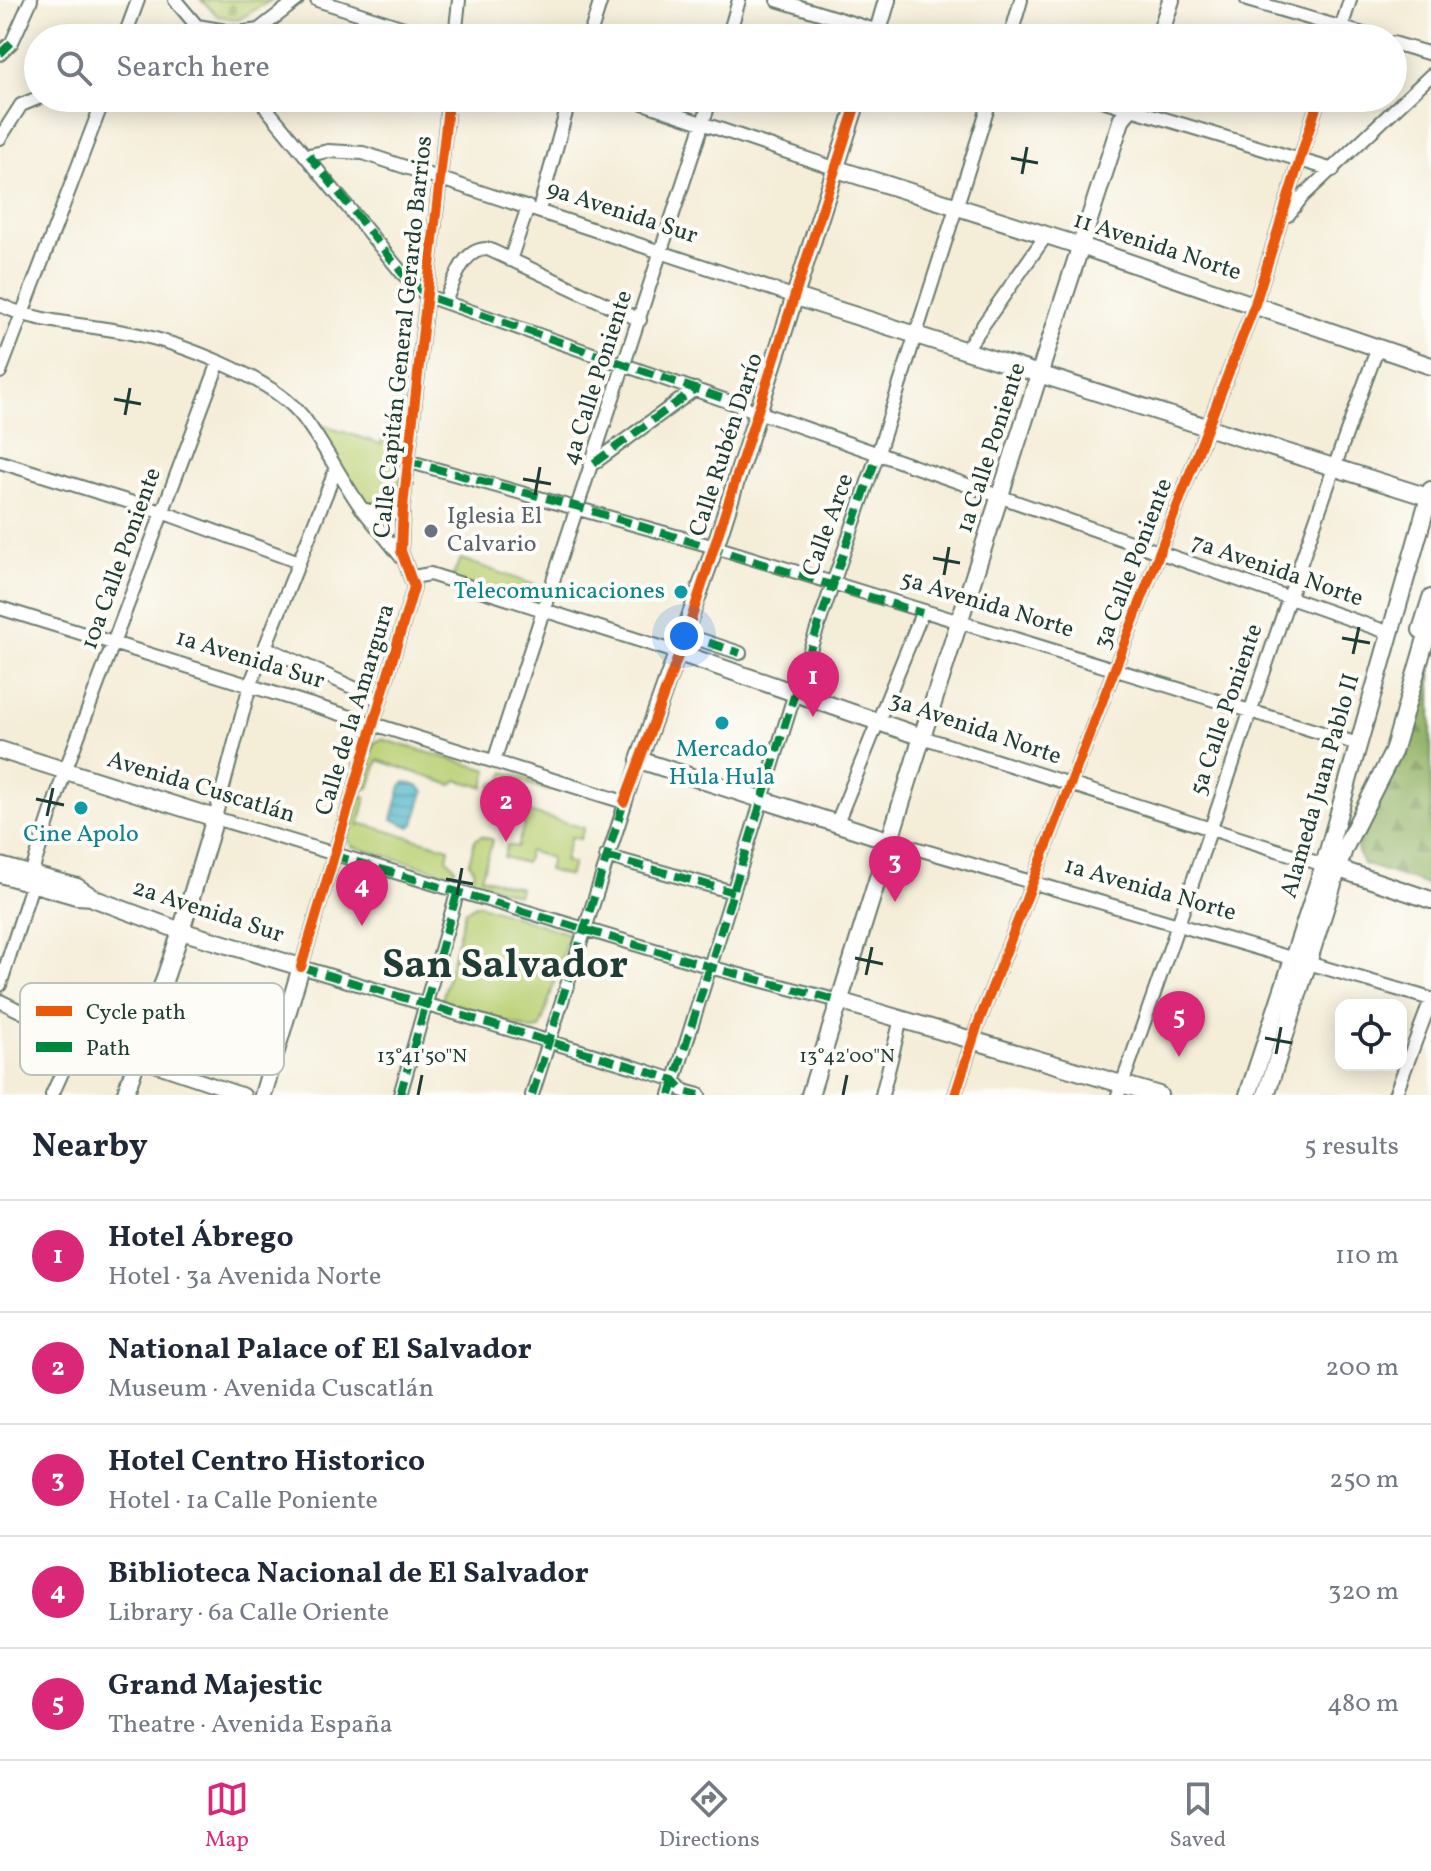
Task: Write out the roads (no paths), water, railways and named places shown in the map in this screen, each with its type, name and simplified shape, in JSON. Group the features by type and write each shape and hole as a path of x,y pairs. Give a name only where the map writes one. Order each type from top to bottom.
{"main road":[{"path":"880,24 887,0"},
{"path":"1163,24 1171,0"},
{"name":"Calle Rubén Darío","path":"639,760 686,635 854,112"},
{"name":"1a Calle Poniente","path":"810,1095 1122,118 1128,112"},
{"name":"11 Avenida Norte","path":"837,169 1081,246 1431,366"},
{"name":"9a Avenida Sur","path":"796,297 964,352 1430,495"},
{"name":"Alameda Juan Pablo II","path":"1266,1095 1331,867 1358,744 1430,495"},
{"path":"1431,521 1331,867 1431,900"},
{"path":"1342,827 1387,747 1431,598"},
{"name":"Alameda Juan Pablo II","path":"1331,867 1393,752 1431,621"},
{"name":"3a Avenida Norte","path":"679,653 922,737"},
{"name":"Avenida Cuscatlán","path":"0,750 215,818"},
{"path":"639,760 763,801"},
{"name":"1a Avenida Norte","path":"763,801 891,841"},
{"path":"163,983 215,818"},
{"name":"2a Avenida Sur","path":"0,866 77,887 95,899 181,931 301,967"},
{"path":"1257,1095 1302,962"},
{"name":"Alameda Juan Pablo II","path":"1248,1095 1302,962"},
{"path":"284,1024 301,967"},
{"path":"839,1001 972,1040 1120,1090 1159,1095"},
{"path":"125,1095 131,1075"},
{"path":"263,1095 269,1075"}],"street":[{"path":"0,54 31,0"},
{"path":"129,24 138,0"},
{"path":"175,0 195,24"},
{"path":"267,24 297,0"},
{"path":"317,0 392,24"},
{"path":"456,24 459,0"},
{"path":"593,24 601,0"},
{"path":"732,24 739,0"},
{"path":"777,0 846,24"},
{"path":"1014,24 1021,0"},
{"path":"1247,0 1276,4 1320,24"},
{"path":"1343,24 1350,0"},
{"path":"1407,47 1431,54"},
{"path":"1407,98 1431,75"},
{"path":"0,138 24,104"},
{"path":"0,372 99,112"},
{"path":"271,112 309,155 402,273 427,296"},
{"name":"Calle Capitán General Gerardo Barrios","path":"413,577 402,558 403,507 447,112"},
{"path":"510,260 534,208 565,112"},
{"path":"670,112 837,169"},
{"name":"4a Calle Poniente","path":"494,761 543,611 549,603 707,112"},
{"name":"Calle Arce","path":"670,1095 795,693 917,337 987,112"},
{"path":"1159,112 1333,170"},
{"name":"3a Calle Poniente","path":"955,1095 972,1040 1255,304 1315,112"},
{"path":"1279,229 1302,197 1393,112"},
{"name":"9a Avenida Sur","path":"309,155 328,151 363,153 796,297"},
{"path":"964,352 1045,237"},
{"path":"445,301 469,254 478,249 488,249 640,320"},
{"name":"7a Avenida Norte","path":"427,296 1390,633"},
{"path":"0,305 22,316 134,333 219,362 263,383 301,414 362,509 402,558"},
{"name":"5a Calle Poniente","path":"1120,1090 1180,923 1287,599 1377,350"},
{"name":"10a Calle Poniente","path":"0,985 65,771 116,644 219,362"},
{"path":"594,463 695,389"},
{"name":"5a Avenida Norte","path":"407,461 715,547 922,613 1358,744"},
{"path":"0,462 162,512 299,562"},
{"path":"215,818 250,685 336,469"},
{"path":"362,509 387,515 403,507"},
{"path":"413,577 430,574 679,653"},
{"name":"Calle de la Amargura","path":"301,967 414,587 413,577"},
{"name":"1a Avenida Sur","path":"0,608 624,802"},
{"path":"836,825 922,613"},
{"path":"686,635 740,653"},
{"path":"265,647 380,700"},
{"name":"3a Avenida Norte","path":"922,737 1209,831 1331,867"},
{"name":"Calle Rubén Darío","path":"532,1095 639,760"},
{"name":"Avenida Cuscatlán","path":"215,818 710,966 839,1001"},
{"name":"1a Avenida Norte","path":"891,841 1180,923 1431,999"},
{"path":"606,856 733,892"},
{"name":"2a Avenida Sur","path":"0,859 32,876"},
{"name":"2a Avenida Sur","path":"0,876 32,876"},
{"path":"400,1095 458,890"},
{"name":"2a Avenida Sur","path":"301,967 674,1080 684,1091 699,1095"},
{"path":"1395,1095 1431,999"},
{"path":"0,1001 20,1011"},
{"path":"882,1095 901,1019"},
{"path":"52,1095 61,1075"},
{"path":"180,1075 244,1095"}],"water":[{"path":"406,782 420,787 424,792 414,824 410,827 392,819 401,786"}],"place":[{"name":"Iglesia El Calvario","path":"431,531"},
{"name":"Telecomunicaciones","path":"681,592"},
{"name":"Hotel Ábrego","path":"813,717"},
{"name":"Mercado Hula Hula","path":"722,723"},
{"name":"Cine Apolo","path":"81,808"},
{"name":"National Palace of El Salvador","path":"506,842"},
{"name":"Hotel Centro Historico","path":"895,902"},
{"name":"Biblioteca Nacional de El Salvador","path":"362,926"},
{"name":"Grand Majestic","path":"1179,1057"}],"district":[{"name":"San Salvador","path":"505,967"}]}
